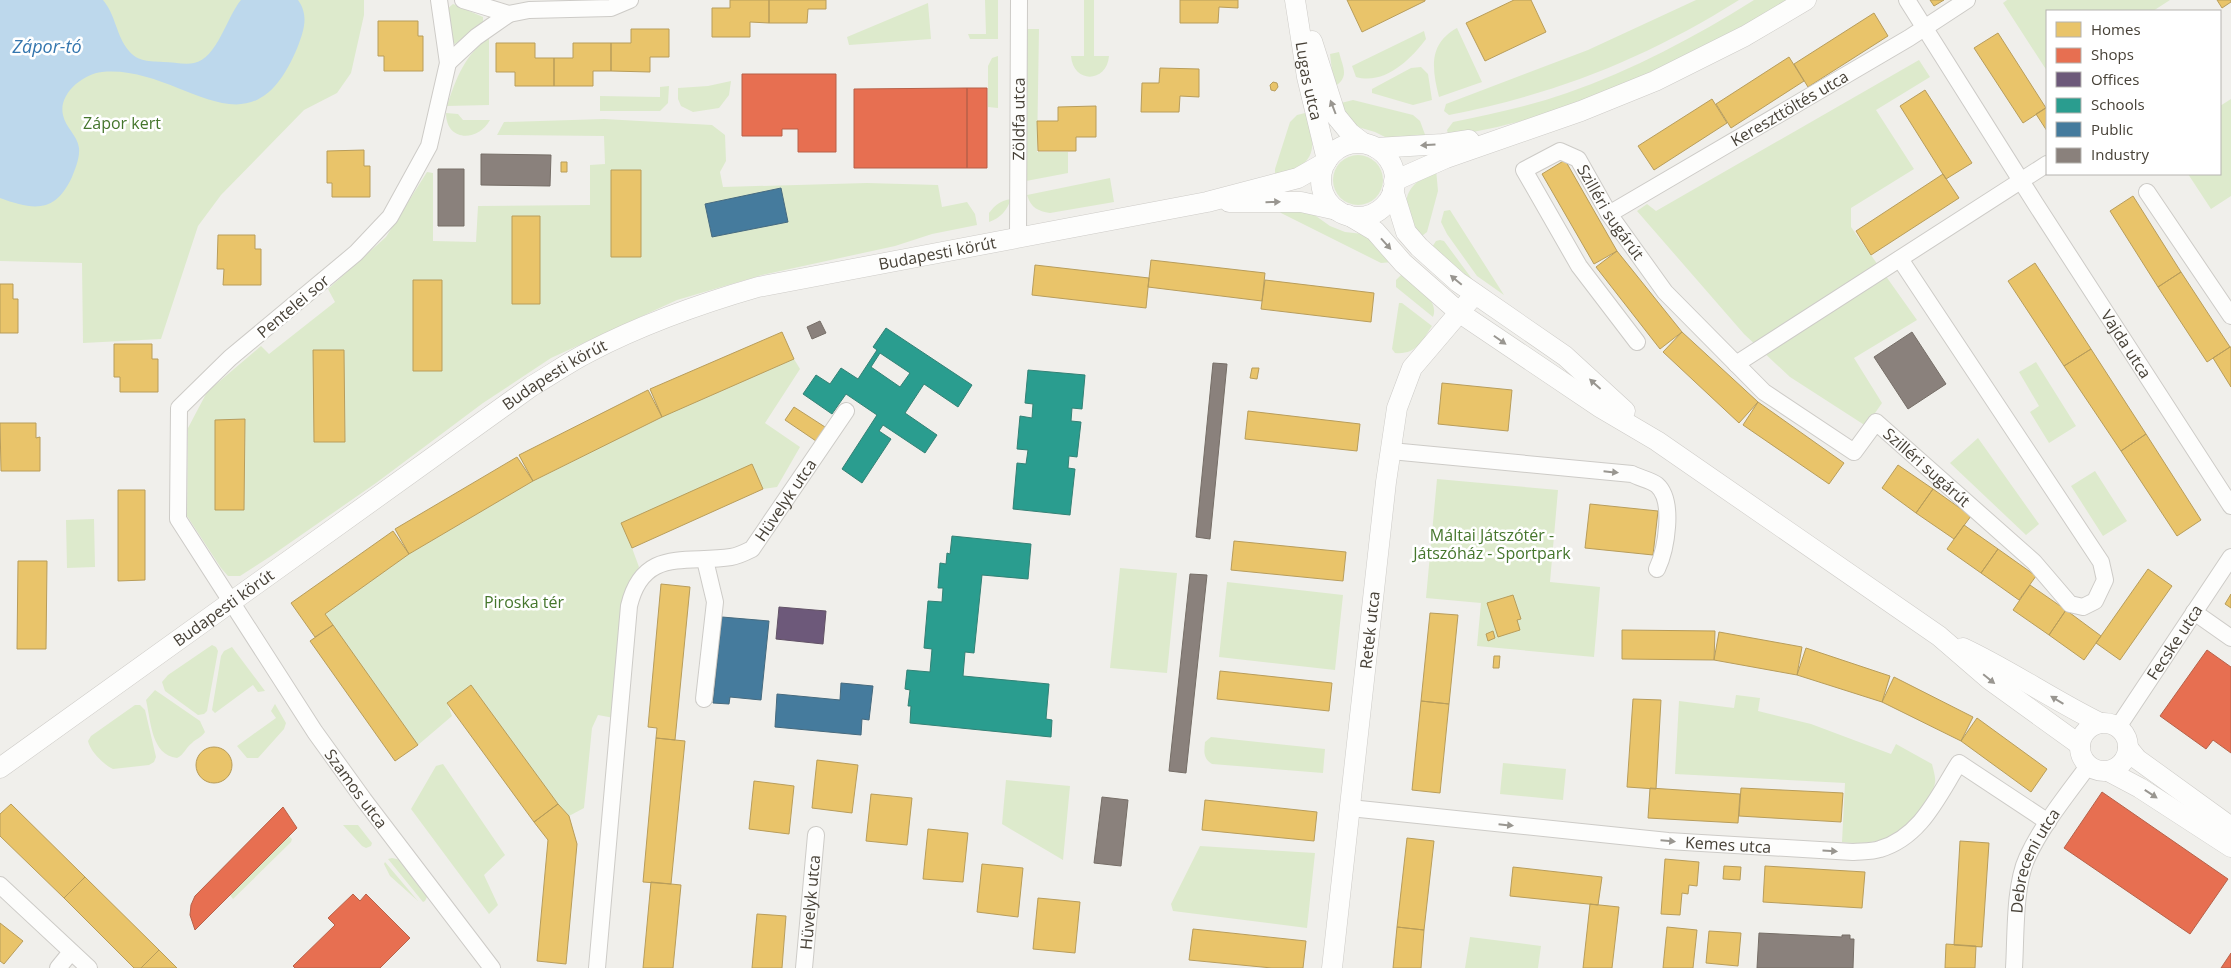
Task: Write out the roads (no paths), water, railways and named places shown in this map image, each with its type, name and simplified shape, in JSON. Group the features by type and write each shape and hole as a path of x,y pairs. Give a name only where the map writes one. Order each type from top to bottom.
{"street":[{"name":"Pentelei sor","path":"231,601 178,518 179,408 230,358 356,253 390,217 429,146 448,63 439,0"},
{"path":"463,0 508,14"},
{"path":"448,63 476,37 508,14 530,10 611,8 630,0"},
{"name":"Zöldfa utca","path":"1018,238 1019,0"},
{"path":"1342,213 1359,217 1370,215 1388,201 1394,186 1446,158 1581,111 1655,81 1745,36 1806,0"},
{"name":"Vajda utca","path":"1907,0 2021,181 2231,506"},
{"name":"Kereszttöltés utca","path":"1609,214 1925,28 1967,0"},
{"name":"Lugas utca","path":"1296,1 1313,43 1336,116 1350,133 1370,146"},
{"name":"Lugas utca","path":"1296,1 1307,77 1327,161"},
{"path":"1528,129 1443,144 1344,146 1335,151 1327,161 1322,174 1322,190 1326,198 1342,213 1375,231 1403,263 1460,313 1602,408 1657,440 1939,636 1990,680 2080,745"},
{"path":"1370,146 1390,162 1406,232 1432,259 1475,294 1565,356 1657,440"},
{"name":"Szilléri sugárút","path":"1637,342 1579,266 1524,170 1560,150 1578,159 1609,214 1665,292 1764,392 1854,452 1876,422 2034,562 2070,604 2083,607 2095,601 2105,580 2101,562 1900,259"},
{"name":"Budapesti körút","path":"0,768 114,688 231,601 532,386 587,353 654,322 703,303 758,287 1207,202 1298,178 1327,161"},
{"path":"1736,364 2046,165"},
{"path":"2147,192 2231,316"},
{"name":"Budapesti körút","path":"1207,202 1301,202 1342,213"},
{"name":"Retek utca","path":"1332,968 1391,451 1398,408 1412,368 1475,294"},
{"name":"Hüvelyk utca","path":"597,968 629,606 633,589 653,567 666,561 680,558 705,560 734,557 752,549 846,411"},
{"path":"1391,451 1632,474 1657,485 1665,498 1668,510 1664,552 1657,569"},
{"name":"Fecske utca","path":"2109,725 2194,612 2231,557"},
{"path":"704,700 714,602 705,560"},
{"name":"Szamos utca","path":"231,601 315,732 364,800 492,968"},
{"path":"2194,612 2231,638"},
{"path":"1939,636 1999,665 2068,707 2109,725 2127,740 2128,748 2122,763 2108,771"},
{"path":"2109,725 2090,727 2083,735 2080,745 2083,760 2088,766 2108,771 2140,788 2231,846"},
{"path":"2128,748 2145,764 2231,827"},
{"name":"Kemes utca","path":"1350,808 1668,841 1853,852 1879,850 1905,838 1922,821 1959,763 2048,822"},
{"name":"Debreceni utca","path":"2014,968 2019,884 2026,859 2048,822 2088,766"},
{"name":"Hüvelyk utca","path":"804,968 816,835"},
{"path":"0,886 89,968"},
{"path":"58,968 72,952"}],"water":[{"name":"Zápor-tó","path":"0,0 103,0 111,12 121,39 133,55 144,60 187,64 202,60 209,54 241,0 298,0 303,11 304,23 298,46 279,81 259,99 236,104 212,101 160,81 132,73 102,72 80,81 68,93 62,107 66,124 76,139 79,148 78,159 72,177 58,198 42,206 33,206 0,198"}],"park label":[{"name":"Zápor kert","path":"122,123"},
{"name":"Máltai Játszótér - Játszóház - Sportpark","path":"1492,544"},
{"name":"Piroska tér","path":"524,602"}]}
